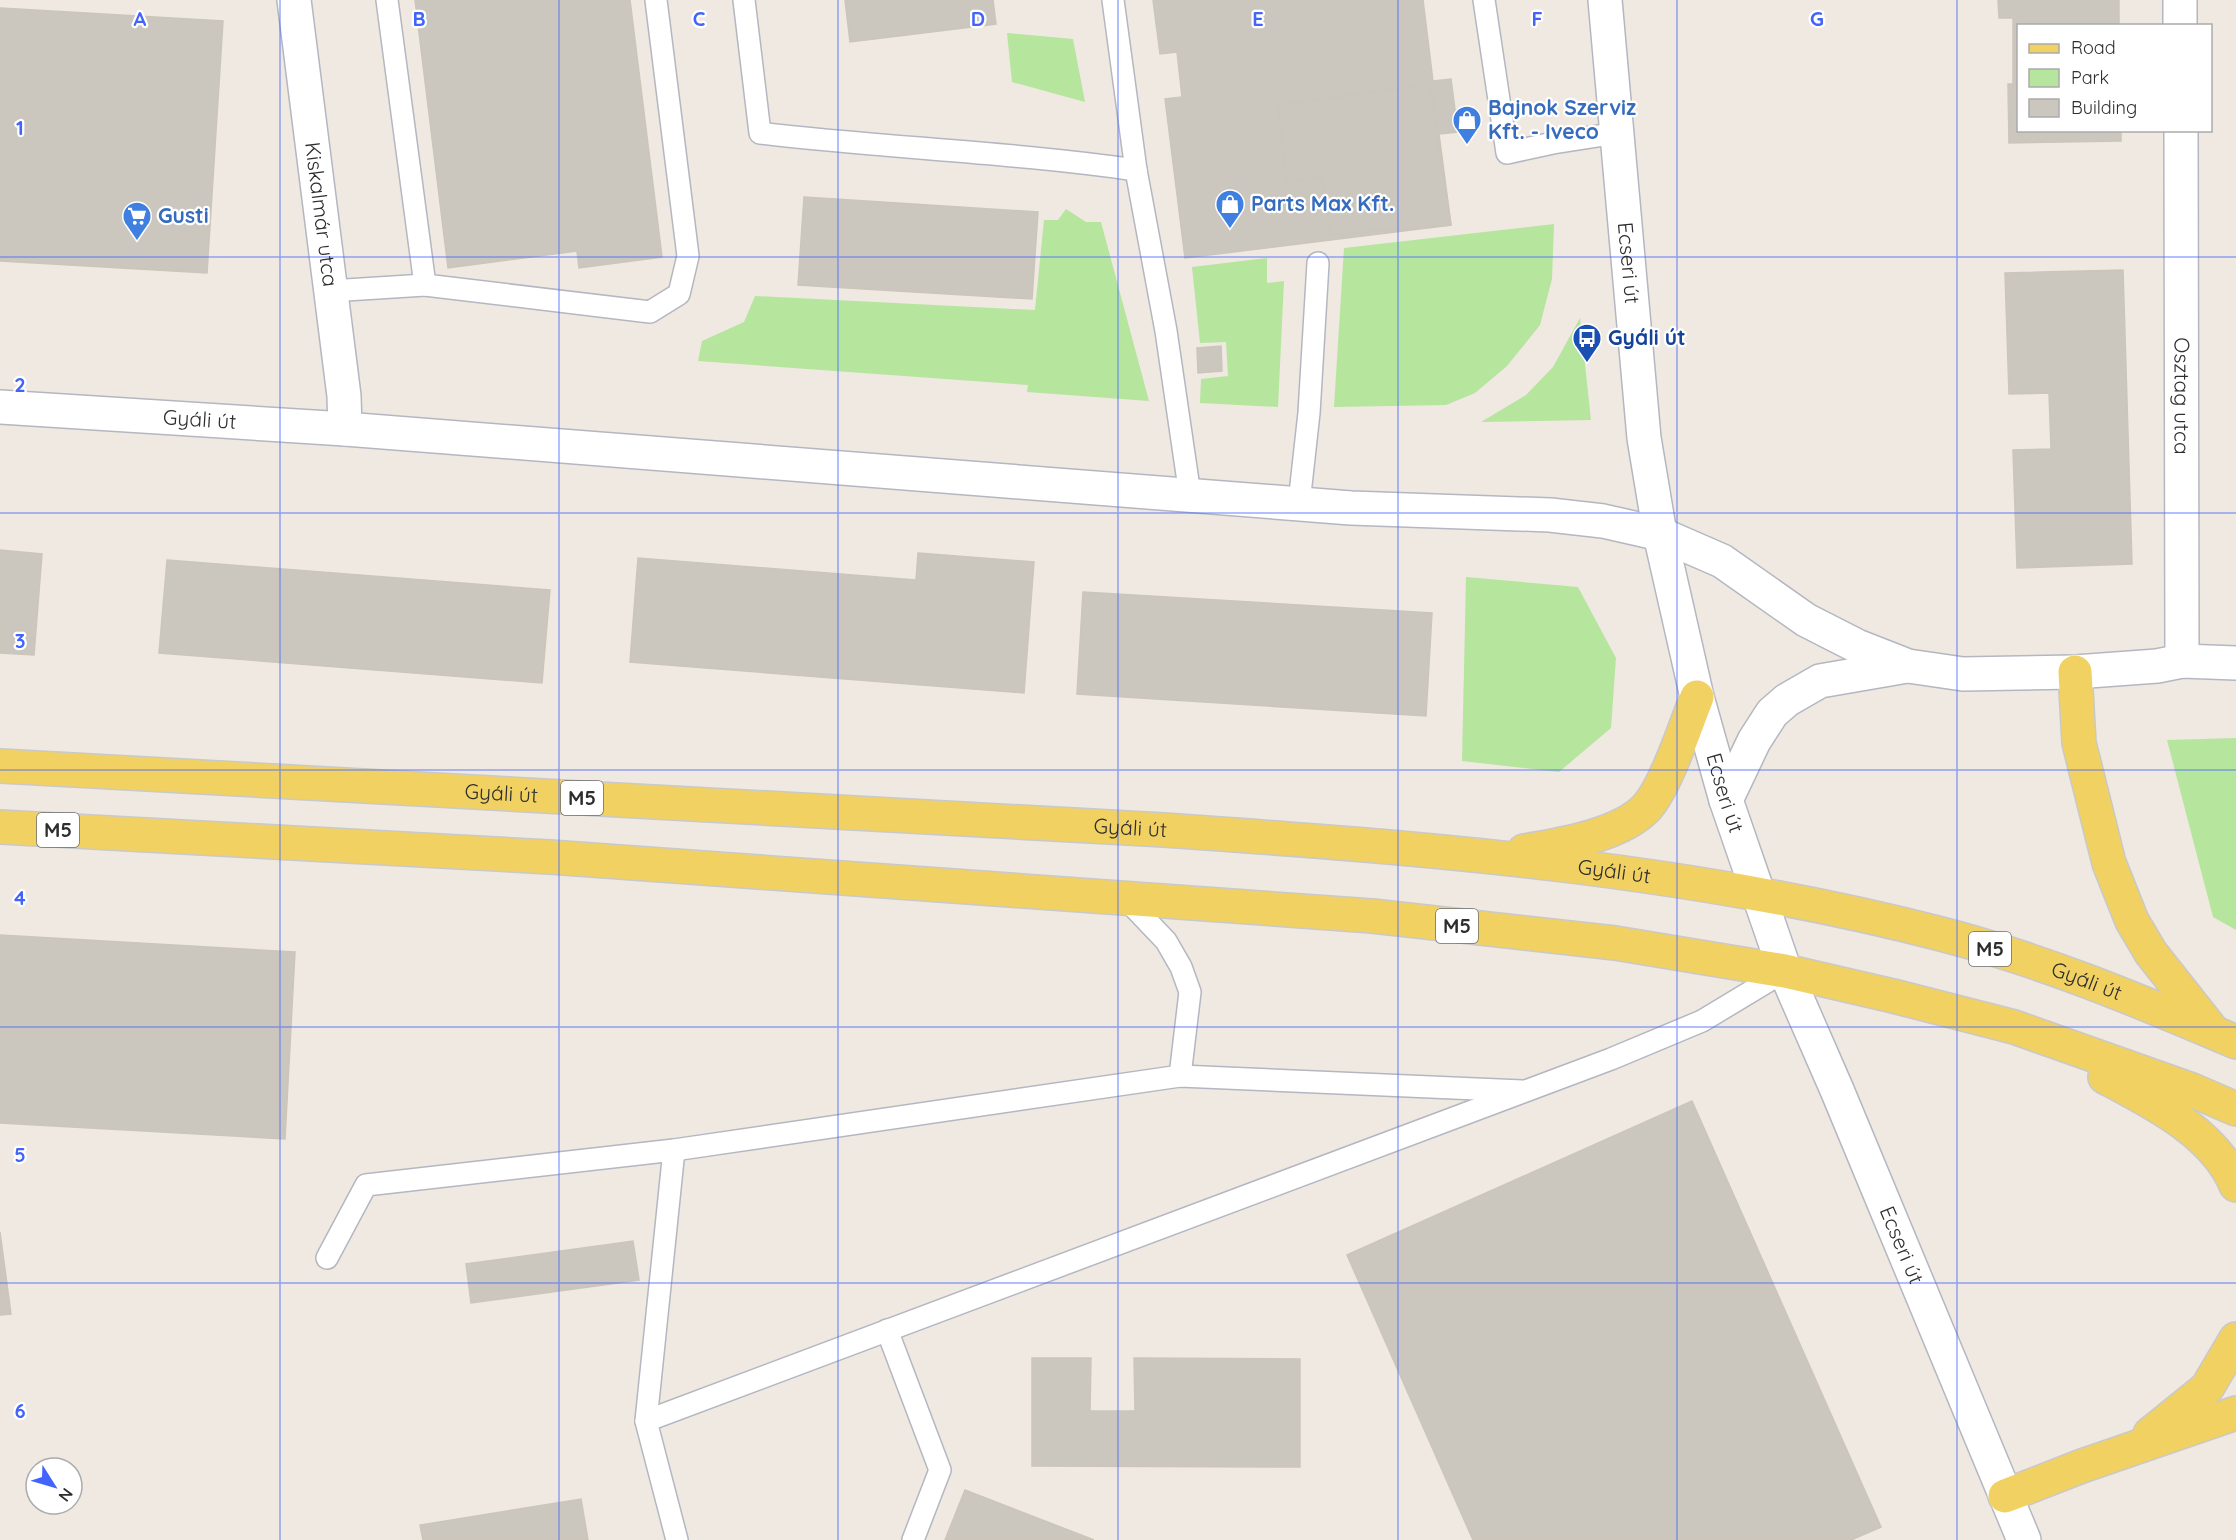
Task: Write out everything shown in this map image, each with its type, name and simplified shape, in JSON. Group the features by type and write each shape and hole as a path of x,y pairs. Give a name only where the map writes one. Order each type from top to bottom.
{"main road":[{"path":"2075,672 2079,743 2095,812 2113,872 2132,921 2151,953 2225,1038"},
{"path":"1491,857 1571,843 1628,822 1647,806 1662,783 1696,697"},
{"name":"Gyáli út","path":"0,766 1152,830 1351,843 1491,857 1668,879 1756,893 1922,930 1996,951 2131,998 2225,1038"},
{"name":"M5","path":"0,827 550,857 1372,916 1615,943 1785,971 2014,1027 2192,1090 2236,1109"},
{"path":"2014,1027 2158,1106 2210,1145 2236,1185"},
{"path":"2132,1449 2207,1388 2236,1339"},
{"path":"2005,1496 2082,1466 2236,1413"}],"street":[{"name":"Kiskalmár utca","path":"294,0 344,396 345,429"},
{"name":"Ecseri út","path":"1605,0 1644,438 1660,534 1696,697 1756,893 1785,971 1837,1090 2024,1540"},
{"path":"2180,0 2180,24"},
{"name":"Osztag utca","path":"2181,132 2182,661"},
{"name":"Gyáli út","path":"0,407 345,429 1351,508 1550,515 1603,521 1660,534 1722,561 1806,620 1857,646 1908,666 1963,674 2075,672 2157,666 2182,661 2236,663"},
{"name":"Gyáli út","path":"1726,800 1754,741 1772,713 1787,700 1820,681 1908,666"}],"lane":[{"path":"387,0 425,285"},
{"path":"330,291 425,285 650,312 679,294 688,256 656,0"},
{"path":"744,0 760,133 822,141 1062,159 1136,170"},
{"path":"1113,0 1136,170 1166,331 1190,495"},
{"path":"1484,0 1507,153 1617,133"},
{"path":"1299,503 1310,413 1318,263"},
{"path":"1126,899 1166,942 1181,967 1190,992 1180,1076"},
{"path":"646,1421 1611,1059 1702,1021 1785,971"},
{"path":"327,1258 366,1185 674,1150 1180,1076 1522,1091"},
{"path":"674,1150 646,1421 677,1540"},
{"path":"887,1330 940,1470 913,1540"}],"green space":[{"path":"1007,33 1073,39 1085,102 1012,82"},
{"path":"1066,209 1086,222 1101,222 1149,401 1027,392 1028,385 698,361 702,341 744,322 755,296 1035,310 1044,220 1058,220"},
{"path":"1554,224 1552,279 1540,325 1507,366 1475,393 1446,405 1334,407 1344,248"},
{"path":"1267,258 1267,283 1284,281 1278,407 1200,403 1201,379 1228,376 1226,342 1200,343 1192,267"},
{"path":"1580,318 1591,420 1481,422 1526,395 1553,367"},
{"path":"1466,577 1578,587 1616,658 1611,728 1559,772 1462,761"},
{"path":"2236,738 2236,930 2213,917 2167,740"}],"building":[{"path":"415,0 630,0 662,257 579,268 577,251 448,268"},
{"path":"845,0 993,0 996,24 850,42"},
{"path":"1153,0 1423,0 1433,81 1451,79 1458,132 1439,134 1451,225 1185,258 1165,99 1182,97 1177,52 1160,54"},
{"path":"1998,0 2119,0 2119,24 2017,24 2017,132 2121,132 2121,141 2009,143 2008,84 2013,84 2013,18 1999,18"},
{"path":"0,8 223,21 207,273 0,261"},
{"path":"1430,84 1451,225 1330,235 1322,177 1287,182 1278,105"},
{"path":"804,197 1038,212 1032,299 798,285"},
{"path":"2123,270 2132,564 2017,568 2013,450 2051,449 2049,393 2009,394 2005,273"},
{"path":"1221,346 1222,371 1198,373 1197,348"},
{"path":"0,550 42,554 34,655 0,653"},
{"path":"918,553 1034,562 1024,693 630,662 638,558 916,580"},
{"path":"167,560 550,590 542,683 159,653"},
{"path":"1083,592 1432,613 1426,716 1077,694"},
{"path":"0,935 295,952 285,1139 0,1123"},
{"path":"1692,1101 1881,1527 1851,1540 1473,1540 1347,1255"},
{"path":"0,1232 11,1314 0,1315"},
{"path":"633,1241 639,1280 471,1303 466,1264"},
{"path":"1032,1358 1091,1358 1090,1411 1135,1411 1134,1358 1300,1359 1300,1467 1032,1466"},
{"path":"965,1490 1094,1540 945,1540"},
{"path":"581,1499 588,1540 423,1540 420,1525"}],"place":[{"name":"Bajnok Szerviz Kft. - Iveco","path":"1467,146"},
{"name":"Parts Max Kft.","path":"1230,230"},
{"name":"Gusti","path":"137,242"},
{"name":"Gyáli út","path":"1587,364"}]}
